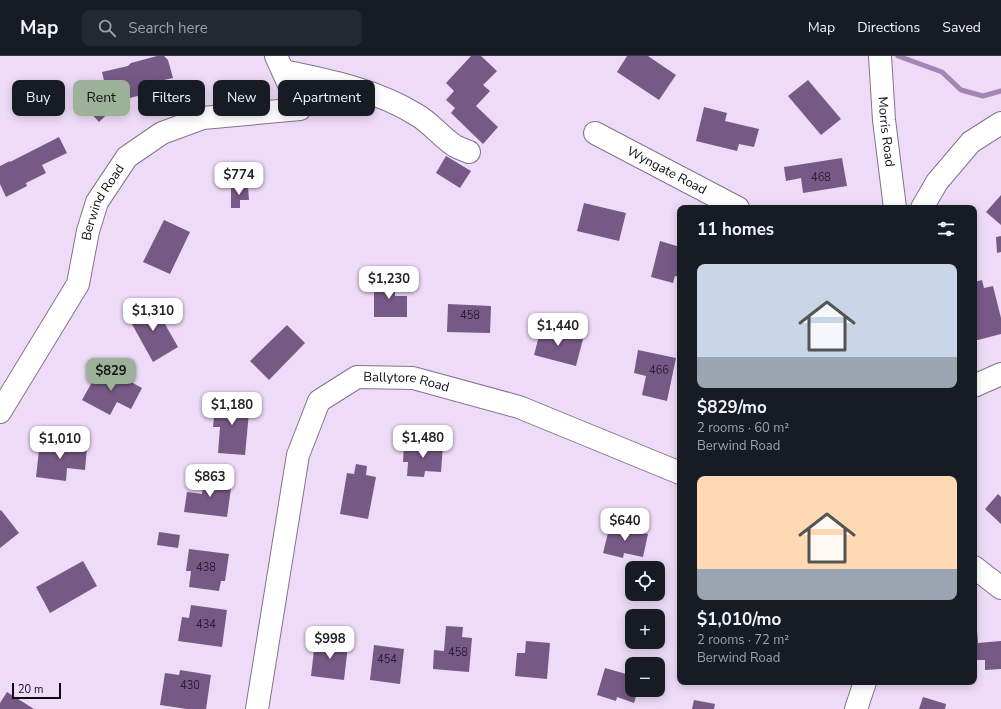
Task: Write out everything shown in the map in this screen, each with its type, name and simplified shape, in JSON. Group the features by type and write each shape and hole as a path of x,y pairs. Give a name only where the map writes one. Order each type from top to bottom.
{"street":[{"name":"Morris Road","path":"880,56 884,120 896,205"},
{"name":"Berwind Road","path":"0,412 78,284 88,231 97,202 127,157 162,133 203,118 300,109 279,63"},
{"path":"279,63 317,78 364,91 394,102 418,115 455,146 469,152"},
{"path":"924,205 937,182 971,142 1001,123"},
{"name":"Wyngate Road","path":"595,133 732,205"},
{"path":"977,385 1001,374"},
{"name":"Ballytore Road","path":"257,709 298,455 319,401 357,377 413,378 519,407 677,472"},
{"path":"977,569 1001,588"},
{"path":"856,709 864,685"}],"building":[{"path":"157,56 164,56 168,60 173,78 164,80 138,80 138,96 130,98 130,80 104,80 102,72 128,66 131,63"},
{"path":"471,56 481,56 497,71 483,85 490,91 476,106 498,127 483,144 451,113 455,108 446,100 454,91 446,83"},
{"path":"627,56 648,56 676,75 659,100 617,72"},
{"path":"808,80 841,119 821,135 788,96"},
{"path":"704,107 727,113 725,121 759,129 754,147 739,144 737,151 696,141"},
{"path":"93,116 105,116 99,122"},
{"path":"59,137 67,153 42,165 46,173 26,183 27,186 6,197 0,184 0,166"},
{"path":"446,156 471,171 460,188 436,173"},
{"path":"842,158 847,186 803,193 801,178 786,181 784,167"},
{"path":"231,187 248,187 249,200 240,200 240,208 231,208"},
{"path":"1001,195 1001,225 986,212"},
{"path":"584,203 626,213 619,241 577,231"},
{"path":"164,220 190,232 170,274 143,262"},
{"path":"1001,236 1001,252 997,253 996,237"},
{"path":"660,241 677,246 677,276 675,276 673,283 651,277"},
{"path":"395,279 395,296 407,296 407,317 374,317 374,280"},
{"path":"982,280 984,288 993,286 1001,318 1001,334 977,340 977,281"},
{"path":"153,303 178,347 153,362 128,317"},
{"path":"448,304 491,306 490,333 447,332"},
{"path":"287,325 305,343 269,380 250,361"},
{"path":"541,328 583,339 576,366 534,355"},
{"path":"638,350 676,358 667,401 642,395 646,376 634,373"},
{"path":"101,366 142,388 131,409 117,402 110,415 82,400"},
{"path":"216,399 250,402 245,455 218,453 220,427 213,427"},
{"path":"40,441 87,447 85,470 67,468 66,481 36,477"},
{"path":"404,443 443,445 441,472 425,471 424,477 407,476 408,462 403,462"},
{"path":"356,464 367,466 366,475 376,477 368,519 340,514 347,473 354,474"},
{"path":"204,477 232,481 227,517 184,512 187,492 202,494"},
{"path":"998,494 1001,497 1001,524 985,509"},
{"path":"1,510 19,533 0,548 0,511"},
{"path":"610,525 648,534 643,557 624,553 623,558 603,553"},
{"path":"159,532 180,535 178,548 157,545"},
{"path":"189,549 229,554 225,581 221,581 219,591 189,587 191,571 186,571"},
{"path":"83,561 97,586 50,613 36,587"},
{"path":"191,605 227,610 222,647 178,641 182,617 189,618"},
{"path":"446,626 463,627 462,637 472,638 469,672 433,669 434,650 444,651"},
{"path":"977,630 978,643 1001,641 1001,669 985,670 985,660 977,660"},
{"path":"315,641 348,645 344,680 311,676"},
{"path":"526,641 550,643 547,679 515,676 517,653 525,653"},
{"path":"374,645 404,649 400,684 370,680"},
{"path":"605,668 625,674 625,697 636,697 634,703 617,697 616,701 597,695"},
{"path":"180,670 211,675 206,709 187,709 160,705 165,673 179,675"},
{"path":"7,692 34,709 0,709 0,703"},
{"path":"923,697 946,704 945,709 919,709"},
{"path":"694,700 715,704 714,709 692,709"}],"waterway":[{"path":"898,56 942,72 961,90 983,96 1001,91"}]}
